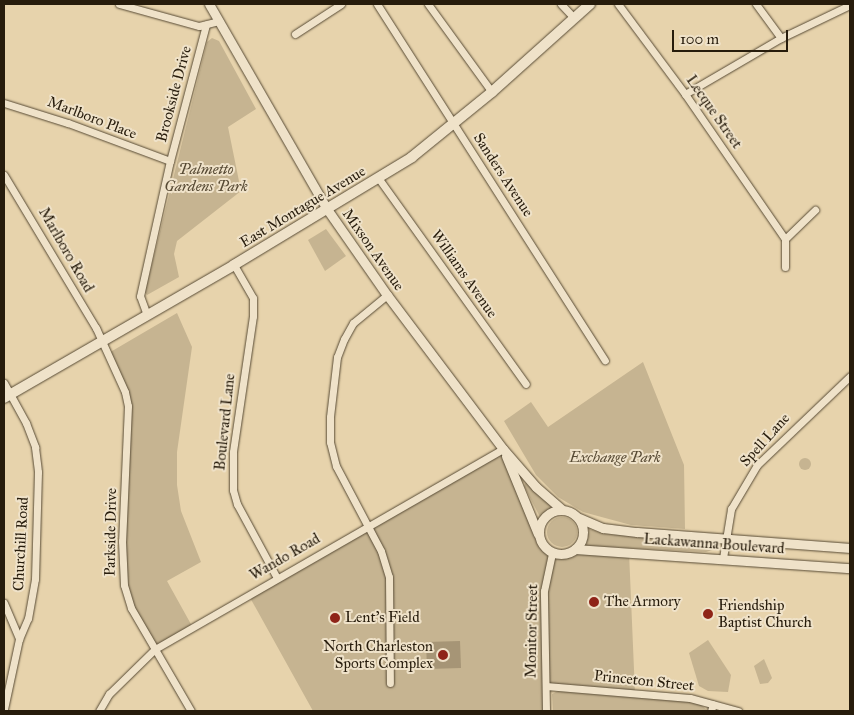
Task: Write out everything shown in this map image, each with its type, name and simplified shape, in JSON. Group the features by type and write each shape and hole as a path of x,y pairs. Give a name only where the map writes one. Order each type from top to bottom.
{"main road":[{"name":"East Montague Avenue","path":"7,396 379,179 454,124 590,4"}],"street":[{"path":"121,4 206,25 218,20"},
{"name":"Mixson Avenue","path":"209,4 327,209 387,295 503,449"},
{"path":"295,34 341,4"},
{"name":"Sanders Avenue","path":"377,4 605,360"},
{"path":"428,4 492,92"},
{"path":"561,4 574,18"},
{"name":"Lecque Street","path":"618,4 685,94 785,239"},
{"path":"756,4 781,38"},
{"path":"685,94 781,38 850,5"},
{"name":"Brookside Drive","path":"147,315 140,296 170,161 206,25"},
{"name":"Marlboro Place","path":"4,103 68,122 170,161"},
{"name":"Marlboro Road","path":"4,175 101,341"},
{"name":"Williams Avenue","path":"379,179 526,384"},
{"path":"785,267 785,239 815,210"},
{"name":"Boulevard Lane","path":"234,265 253,298 253,316 233,452 233,490 237,504 277,578"},
{"path":"387,295 353,323 337,357 330,417 330,442 336,466 381,551 389,577 390,683"},
{"name":"Parkside Drive","path":"101,341 120,378 128,406 122,541 124,585 131,608 191,711"},
{"name":"Spell Lane","path":"723,558 736,497 757,465 850,376"},
{"name":"Churchill Road","path":"4,383 7,396 35,446 38,472 35,578 28,618 19,639 4,709"},
{"path":"503,449 536,487 562,510 579,518 583,538 575,549 564,554 552,552 539,536 503,449"},
{"name":"Wando Road","path":"99,711 109,694 155,649 503,449"},
{"path":"539,536 544,518 562,510"},
{"name":"Lackawanna Boulevard","path":"579,518 603,528 850,548"},
{"name":"Lackawanna Boulevard","path":"575,549 850,568"},
{"name":"Monitor Street","path":"546,711 544,591 552,552"},
{"path":"4,603 19,639"},
{"name":"Princeton Street","path":"546,686 690,698 712,708 738,711"}],"green space":[{"name":"Palmetto Gardens Park","path":"212,38 219,41 256,109 228,127 241,191 177,241 174,254 179,277 147,295 145,292 207,42"},
{"path":"326,229 346,256 325,271 308,240"},
{"path":"177,313 192,347 177,452 177,485 181,511 201,562 167,581 192,626 155,649 131,608 124,585 128,406 107,354"},
{"name":"Exchange Park","path":"643,362 684,465 685,529 631,525 583,512 558,497 536,475 504,421 531,402 548,427"},
{"path":"503,449 546,548 558,554 575,549 629,552 635,693 546,686 545,711 313,711 248,594"},
{"path":"803,458 807,458 811,464 807,470 803,470 799,466 799,462"},
{"path":"526,482 551,506 551,509 540,517 524,486"},
{"path":"562,517 573,521 577,532 573,543 562,547 551,543 547,532 551,521"},
{"path":"589,529 606,534 716,543 719,548 706,552 586,546"},
{"path":"708,640 731,675 728,692 708,691 699,686 689,653"},
{"path":"764,659 772,678 768,683 760,684 754,666"},
{"path":"560,690 673,699 700,704 708,711 553,711 552,694"}],"shaded area":[{"name":"North Charleston Sports Complex","path":"460,641 461,668 427,669 426,642"}],"place":[{"name":"The Armory","path":"594,602"},
{"name":"Friendship Baptist Church","path":"708,614"},
{"name":"Lent's Field","path":"335,618"},
{"name":"North Charleston Sports Complex","path":"443,655"}]}
